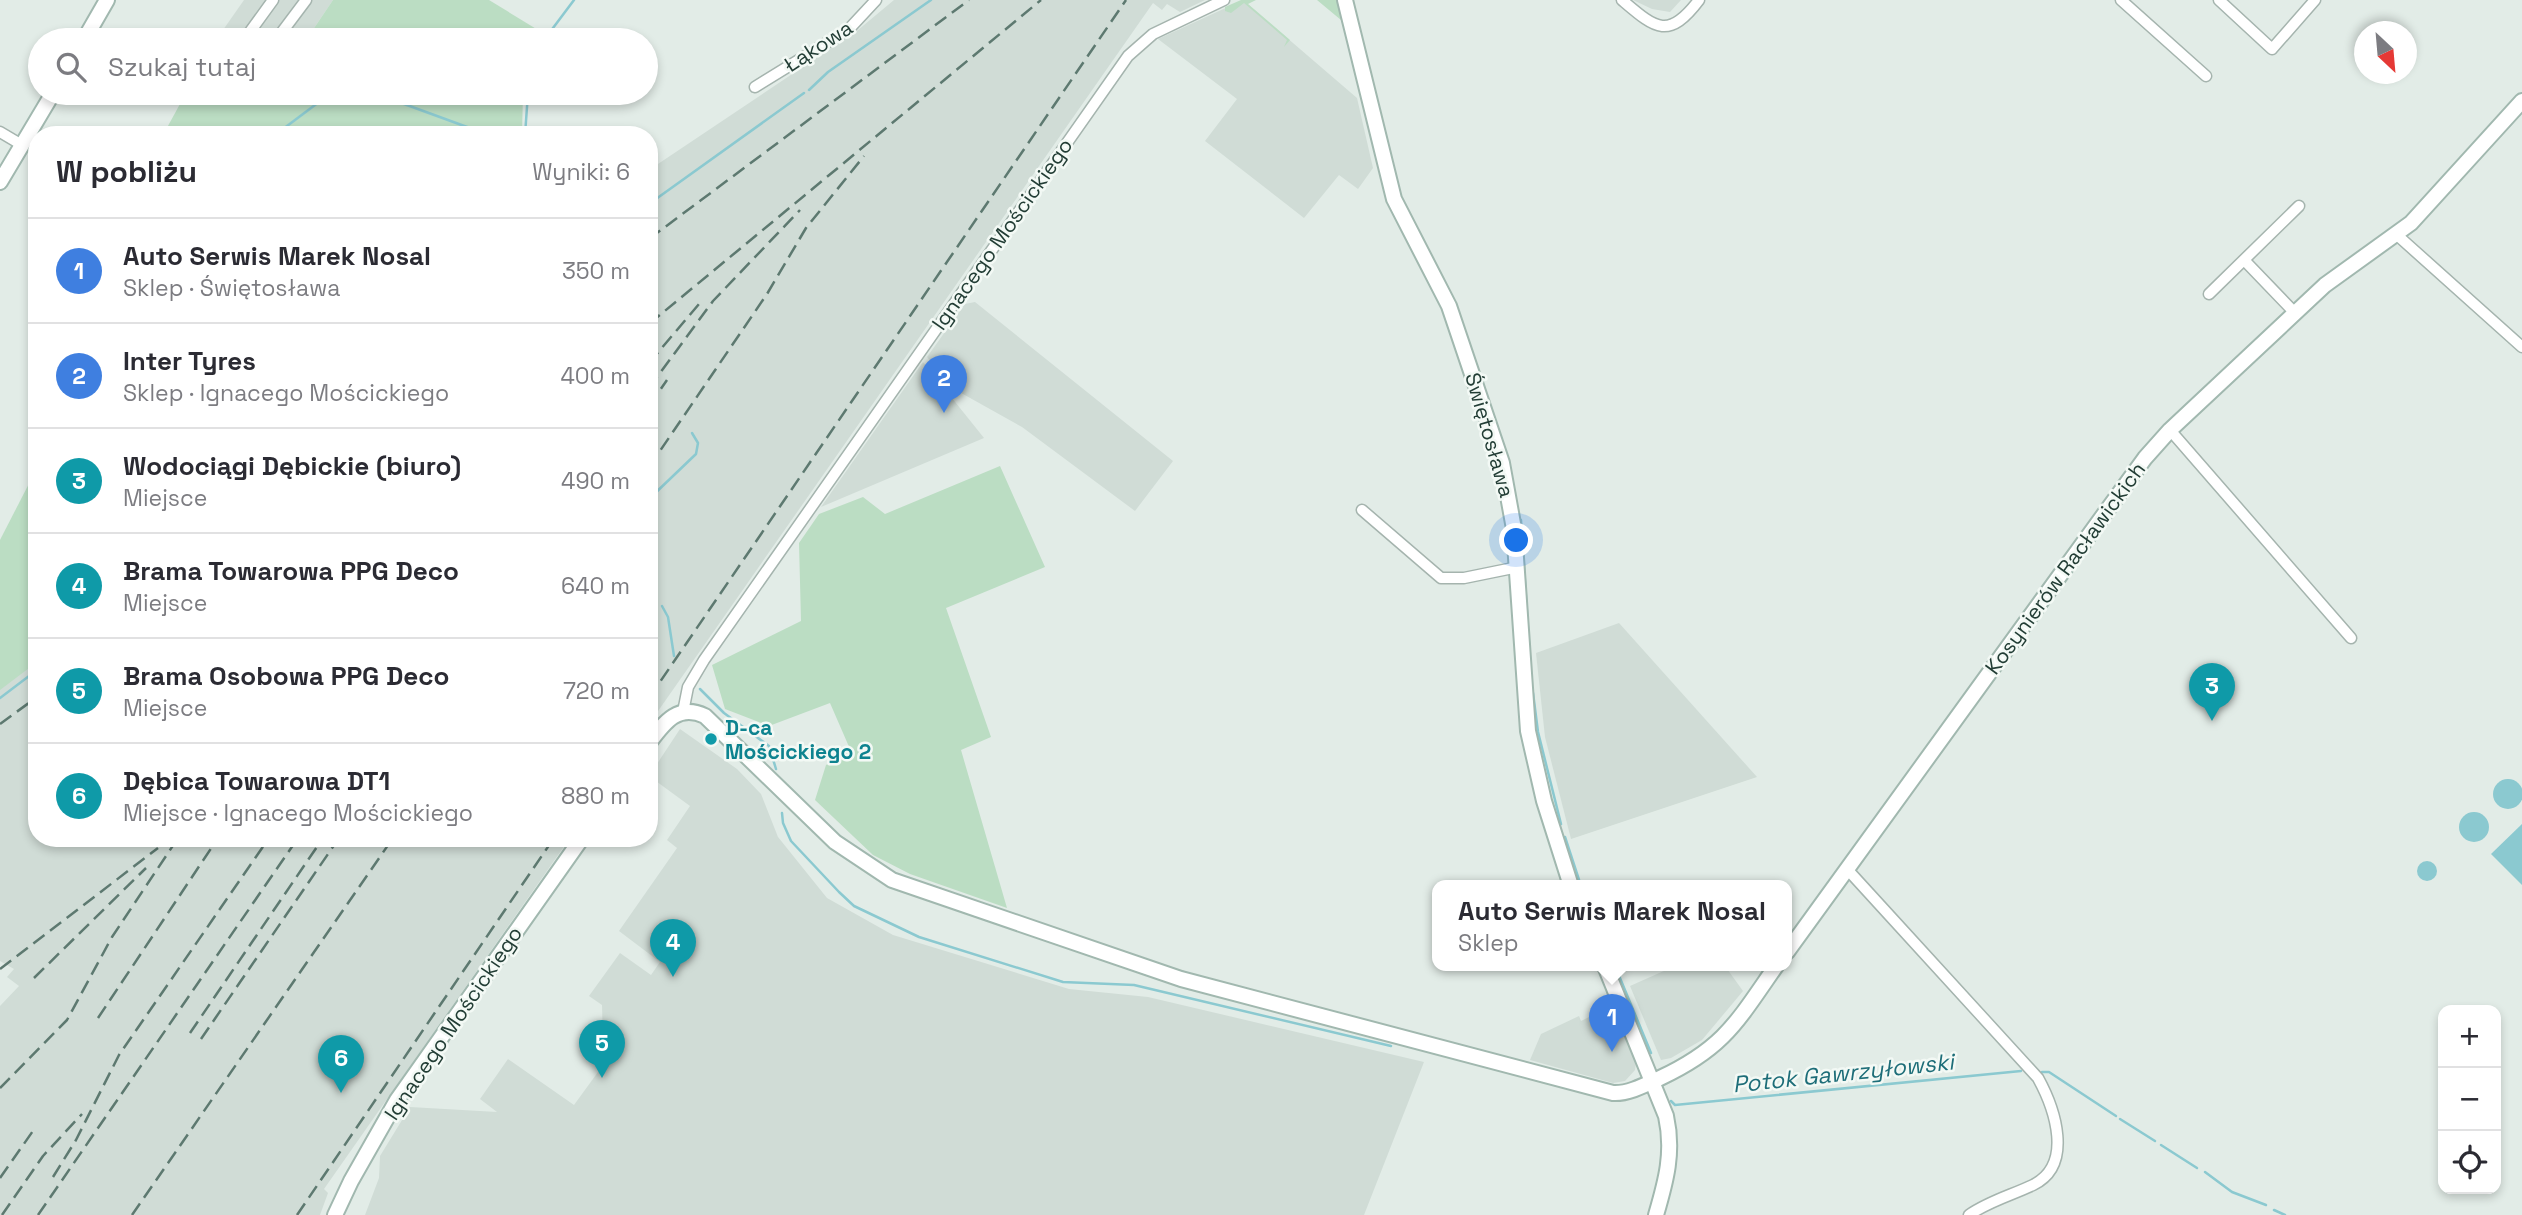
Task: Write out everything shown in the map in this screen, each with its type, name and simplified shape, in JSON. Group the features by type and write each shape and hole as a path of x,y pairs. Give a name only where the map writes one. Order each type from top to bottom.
{"street":[{"path":"91,28 107,0"},
{"path":"253,28 274,0"},
{"path":"285,28 306,0"},
{"name":"Łąkowa","path":"755,87 849,29 876,0"},
{"name":"Ignacego Mościckiego","path":"683,712 688,687 704,660 1128,56 1153,34 1224,0"},
{"name":"Świętosława","path":"1345,0 1394,199 1445,298 1492,425 1511,507 1518,567 1528,731 1544,801 1569,880"},
{"path":"1622,0 1649,24 1662,26 1682,20 1699,0"},
{"path":"2121,0 2206,76"},
{"path":"2220,0 2272,49 2315,0"},
{"name":"Kosynierów Racławickich","path":"1792,944 2133,472 2170,430 2331,279 2397,235 2419,215 2522,101"},
{"path":"33,126 46,105"},
{"path":"0,132 22,145"},
{"path":"0,182 28,135"},
{"path":"2209,294 2299,206"},
{"path":"2397,235 2522,347"},
{"path":"2245,261 2295,313"},
{"path":"2170,430 2351,638"},
{"path":"1362,510 1441,578 1464,578 1518,567"},
{"path":"658,732 669,718 683,712 696,712 708,718 826,834 861,862 892,880 945,901 1247,999 1421,1040 1607,1091 1622,1093 1696,1060 1722,1040 1772,971"},
{"name":"Ignacego Mościckiego","path":"335,1215 360,1163 397,1100 576,847"},
{"path":"1847,869 2038,1078 2051,1106 2058,1148 2051,1170 2032,1185 2003,1196 1969,1215"},
{"path":"1607,971 1666,1116 1670,1141 1669,1166 1656,1215"}],"shaded area":[{"path":"244,0 333,0 314,28 224,28"},
{"path":"894,0 1205,0 1180,12 1167,4 1162,10 1153,3 658,711 658,164 858,30"},
{"path":"1243,0 1357,98 1373,168 1358,189 1339,175 1304,218 1205,141 1237,99 1158,39"},
{"path":"1633,0 1681,0 1670,12 1652,9"},
{"path":"975,302 1173,461 1135,511 1022,427 954,389 927,357 965,304"},
{"path":"923,362 984,438 821,507"},
{"path":"1619,623 1757,777 1571,839 1545,737 1536,653"},
{"path":"28,650 28,847 564,847 324,1189 328,1193 320,1215 0,1215 0,1006 19,986 7,977 14,969 0,961 0,672"},
{"path":"680,729 737,769 761,794 778,837 827,898 893,935 1069,989 1148,997 1424,1062 1364,1215 365,1215 379,1178 380,1156 410,1107 497,1112 480,1099 508,1059 574,1105 614,1050 603,1042 602,1005 589,996 620,953 651,975 660,962 619,931 677,848 667,840 690,806 658,783 658,762"},
{"path":"1664,971 1729,971 1743,991 1702,1040 1671,1058 1661,1060 1630,986"},
{"path":"1613,1009 1636,1063 1635,1070 1625,1081 1613,1083 1530,1060 1541,1034 1579,1016 1581,1021 1589,1017 1595,1030 1606,1025 1602,1017"}],"green space":[{"path":"333,0 489,0 535,28 314,28"},
{"path":"1241,0 1256,0 1248,4 1290,40 1284,47 1287,40 1244,3 1231,13 1225,11 1225,7"},
{"path":"1317,0 1340,0 1347,26 1343,27 1341,20"},
{"path":"179,105 523,105 522,126 168,126"},
{"path":"1000,466 1045,567 946,608 991,737 961,750 1007,908 910,874 873,855 815,800 826,765 850,749 830,703 769,726 725,709 712,665 801,621 799,543 819,514 863,497 885,514"},
{"path":"28,486 28,669 0,690 0,540"}],"water":[{"path":"2508,779 2514,780 2522,788 2522,800 2514,808 2508,809 2502,808 2494,800 2493,794 2494,788 2502,780"},
{"path":"2474,812 2485,816 2489,827 2485,838 2474,842 2463,838 2459,827 2463,816"},
{"path":"2522,824 2522,885 2491,854"},
{"path":"2427,861 2434,864 2437,871 2434,878 2427,881 2420,878 2417,871 2420,864"}],"waterway":[{"path":"553,28 574,0"},
{"path":"809,90 828,72 931,0"},
{"path":"658,198 804,93"},
{"path":"287,126 315,105"},
{"path":"407,105 464,126"},
{"path":"526,126 527,105"},
{"path":"658,490 696,454 698,443 692,433"},
{"name":"Potok Gawrzyłowski","path":"1521,520 1530,659"},
{"path":"662,606 668,617 674,656"},
{"path":"0,698 28,677"},
{"path":"700,689 724,713 769,746 776,769"},
{"name":"Potok Gawrzyłowski","path":"1533,693 1538,732 1561,824"},
{"path":"782,813 783,823 791,841 854,906 919,937 1063,982 1134,985 1391,1046"},
{"name":"Potok Gawrzyłowski","path":"1565,837 1579,880"},
{"name":"Potok Gawrzyłowski","path":"1617,971 1651,1053"},
{"name":"Potok Gawrzyłowski","path":"1671,1101 1675,1105 2021,1071"},
{"name":"Potok Gawrzyłowski","path":"2042,1072 2049,1072 2116,1116"},
{"name":"Potok Gawrzyłowski","path":"2120,1119 2155,1141"},
{"name":"Potok Gawrzyłowski","path":"2161,1145 2197,1168"},
{"name":"Potok Gawrzyłowski","path":"2205,1172 2232,1192 2266,1205"},
{"name":"Potok Gawrzyłowski","path":"2274,1210 2285,1215"}],"railway":[{"path":"658,232 969,0"},
{"path":"658,317 1041,0"},
{"path":"658,685 1126,0"},
{"path":"658,454 767,294 806,228 864,156"},
{"path":"658,376 713,301 800,210"},
{"path":"658,352 699,304"},
{"path":"658,393 667,380"},
{"path":"0,724 28,704"},
{"path":"0,1088 67,1020 112,937 172,847"},
{"path":"98,1018 212,847"},
{"path":"53,1177 76,1140 119,1055 263,847"},
{"path":"38,1215 292,847"},
{"path":"190,1033 317,847"},
{"path":"201,1039 333,847"},
{"path":"132,1215 387,847"},
{"path":"297,1215 548,847"},
{"path":"0,969 158,848"},
{"path":"34,978 146,868"},
{"path":"2,1215 43,1156 82,1114"},
{"path":"0,1178 35,1128"}],"place":[{"name":"Inter Tyres","path":"944,413"},
{"name":"Wodociągi Dębickie (biuro)","path":"2212,721"},
{"name":"D-ca Mościckiego 2","path":"711,739"},
{"name":"Brama Towarowa PPG Deco","path":"673,977"},
{"name":"Auto Serwis Marek Nosal","path":"1612,1052"},
{"name":"Brama Osobowa PPG Deco","path":"602,1078"},
{"name":"Dębica Towarowa DT1","path":"341,1093"}]}
